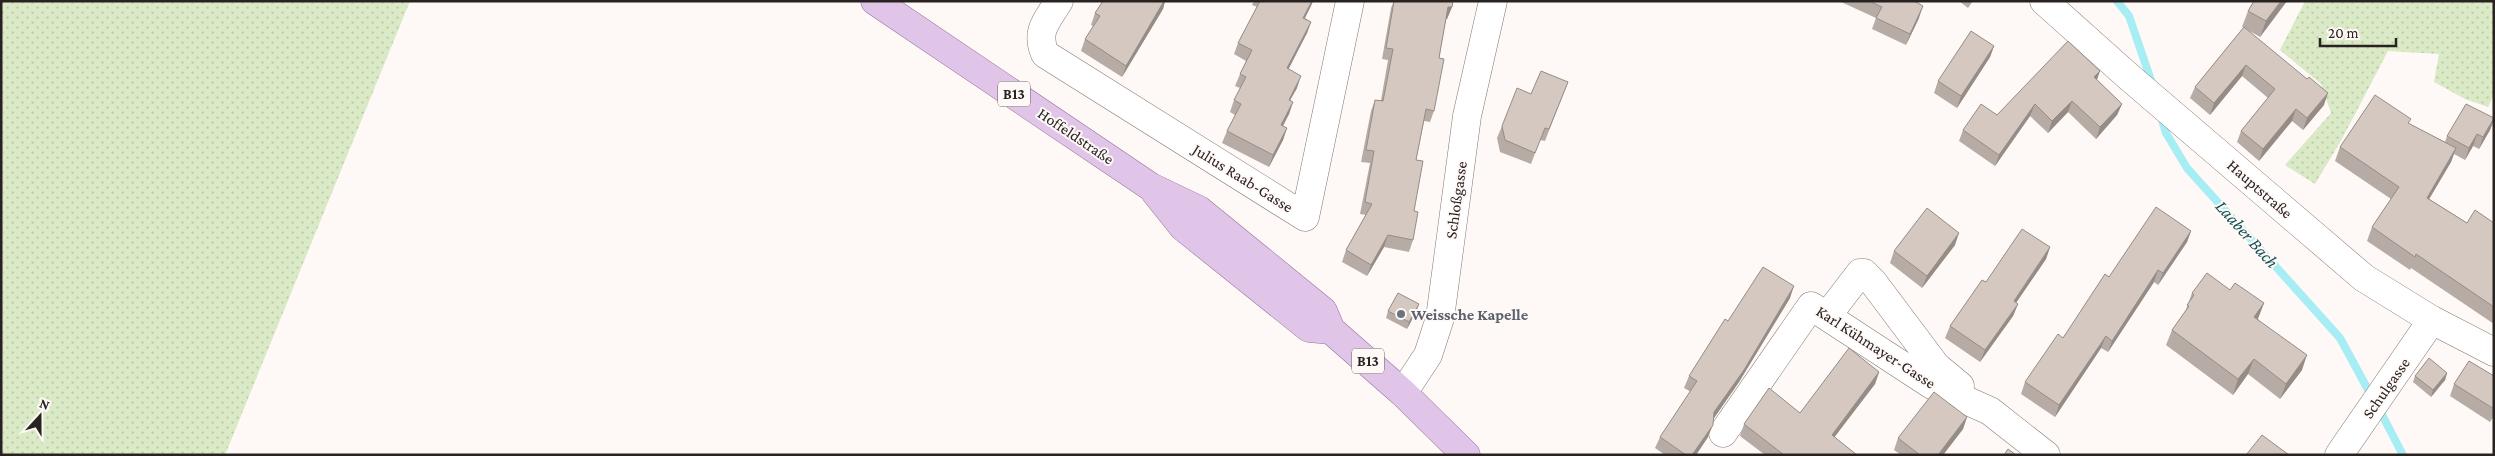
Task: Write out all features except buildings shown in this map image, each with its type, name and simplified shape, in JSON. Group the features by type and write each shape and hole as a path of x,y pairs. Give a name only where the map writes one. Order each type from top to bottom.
{"main road":[{"name":"Hoffeldstraße","path":"875,1 1151,187 1184,227 1309,328 1331,330 1403,393 1466,455"}],"street":[{"name":"Julius Raab-Gasse","path":"1059,1 1043,27 1040,41 1045,54 1305,217 1350,1"},
{"name":"Schloßgasse","path":"1403,393 1428,355 1440,318 1468,116 1493,1"},
{"name":"Hauptstraße","path":"2044,1 2129,77 2364,278 2432,320 2494,352"},
{"path":"1827,316 1860,273 1864,273 1873,282 1936,366 1990,410"},
{"name":"Karl Kühmayer-Gasse","path":"1723,433 1811,306 1932,385 1990,410 2046,455"},
{"name":"Schulgasse","path":"2339,455 2432,320"}],"green space":[{"path":"1,1 410,1 225,455 1,455"},
{"path":"2305,1 2494,1 2494,95 2488,107 2465,99 2434,82 2439,54 2388,51 2342,139 2315,184 2285,165 2331,113 2321,84 2280,50"}],"waterway":[{"name":"Laaber Bach","path":"2117,1 2129,16 2153,86"},
{"name":"Laaber Bach","path":"2161,117 2166,133 2187,168 2340,338 2372,397"},
{"name":"Laaber Bach","path":"2379,409 2403,455"}],"place":[{"name":"Weissche Kapelle","path":"1401,314"}]}
